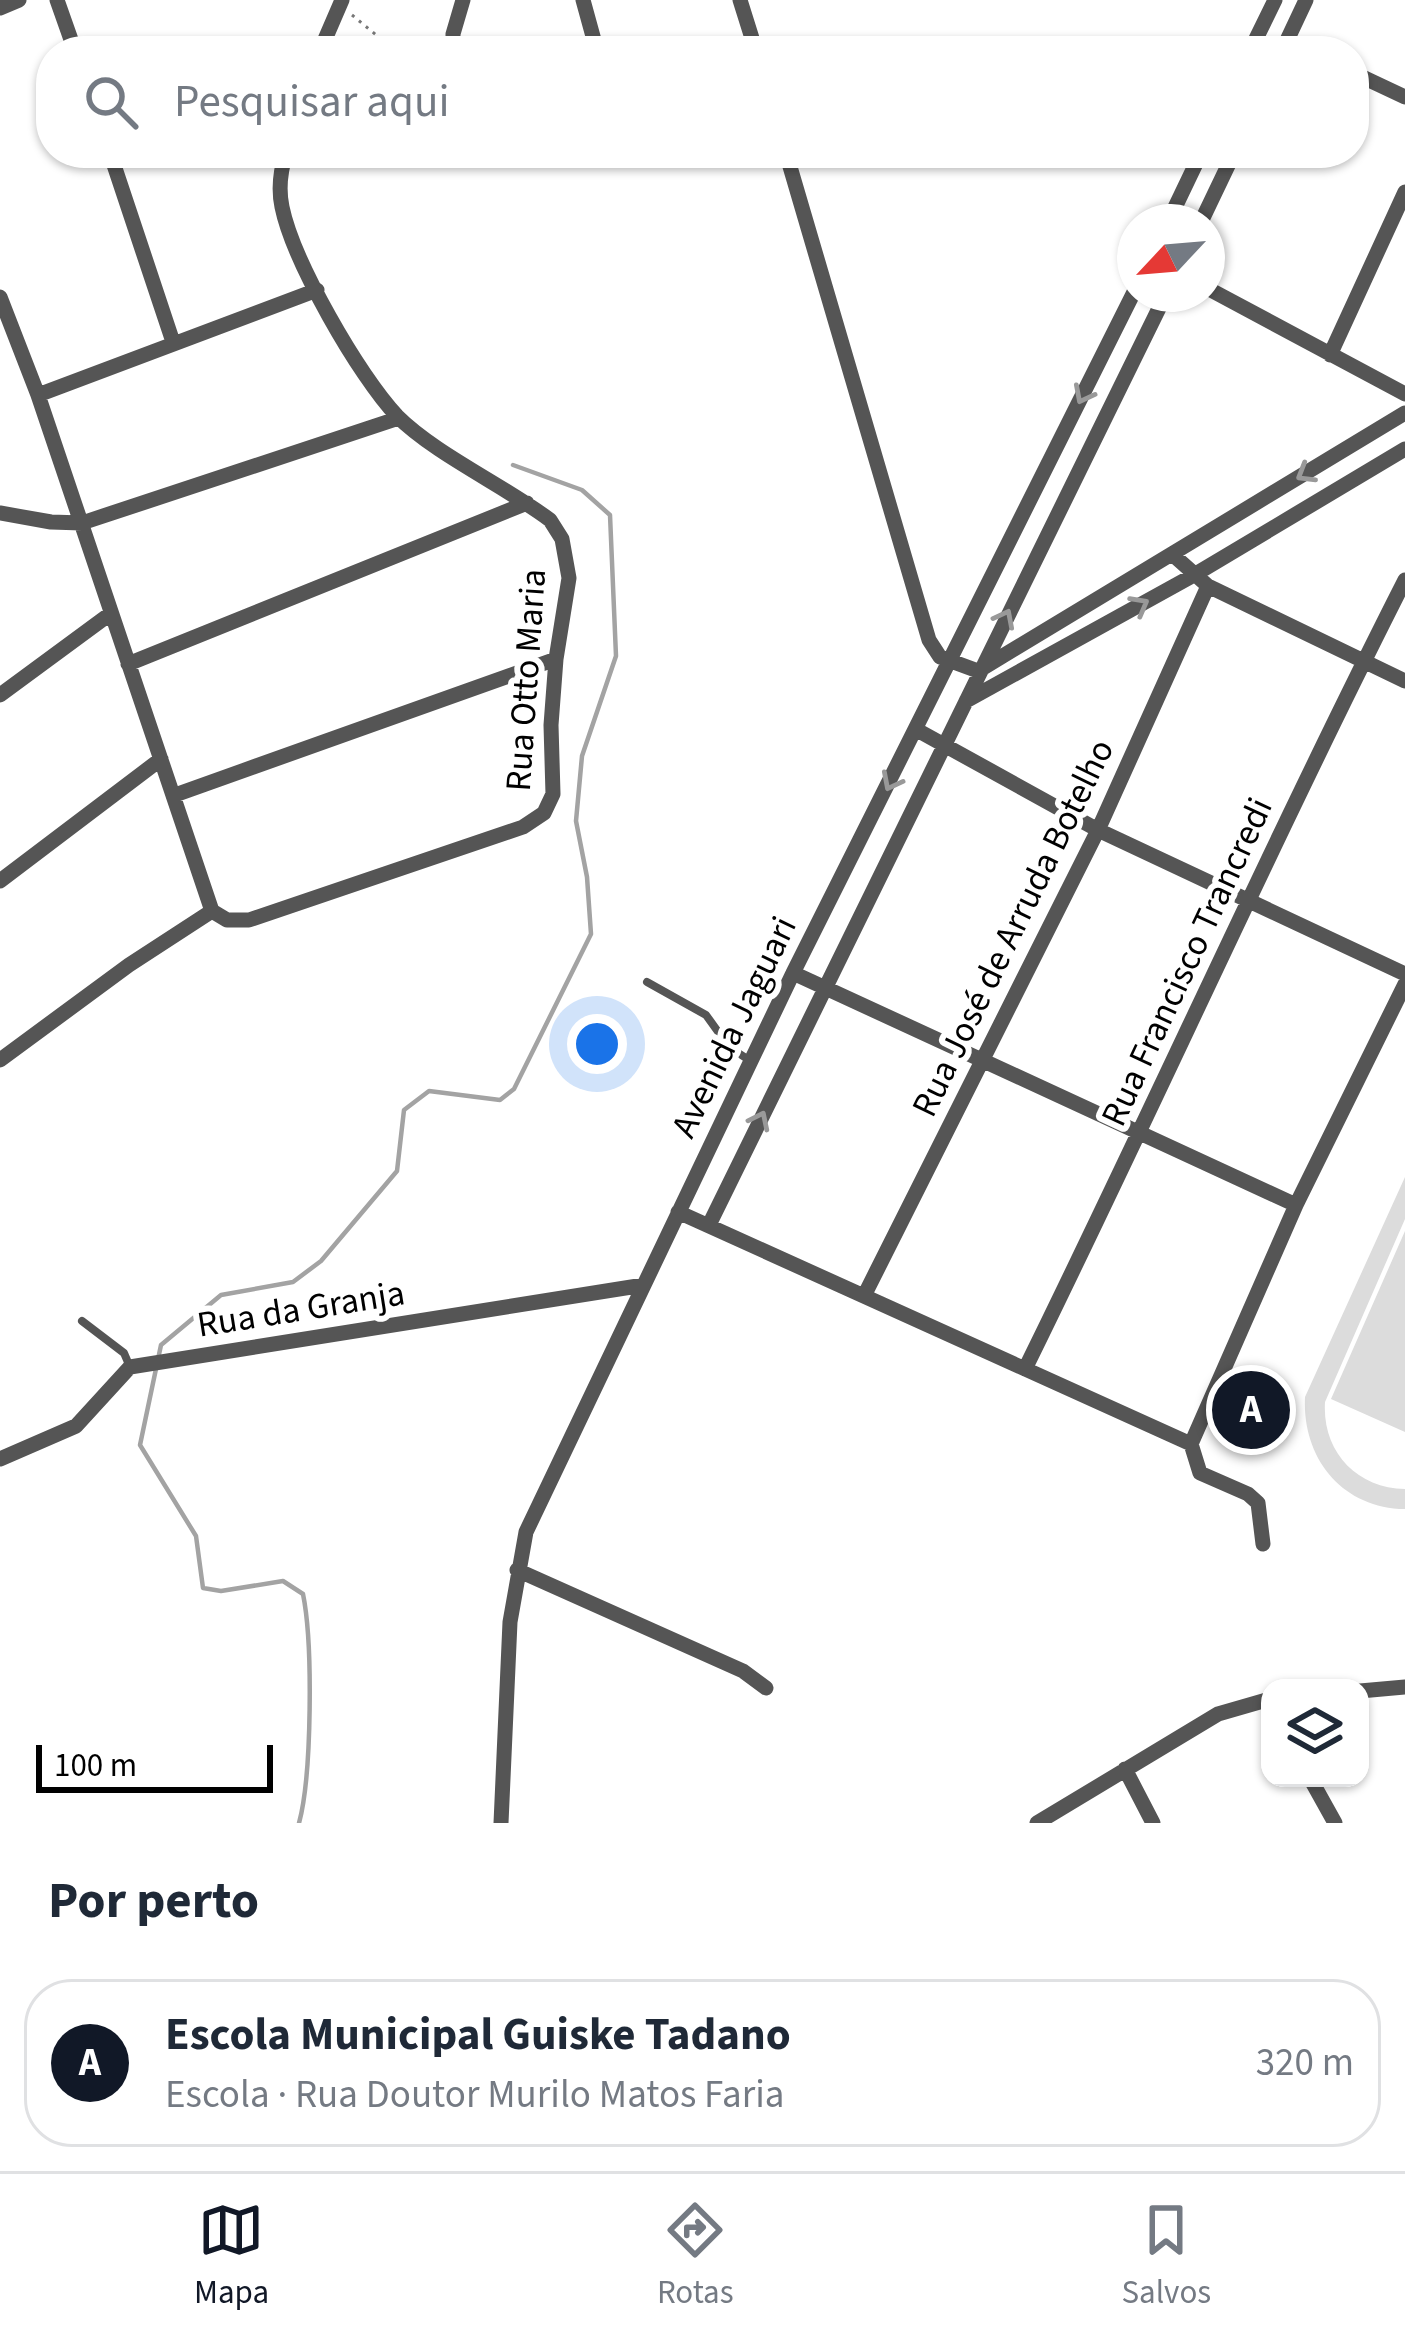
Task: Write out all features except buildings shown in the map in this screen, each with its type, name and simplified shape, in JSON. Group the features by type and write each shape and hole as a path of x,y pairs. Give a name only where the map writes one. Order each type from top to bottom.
{"street":[{"path":"0,8 19,0"},
{"path":"57,0 70,36"},
{"path":"453,36 463,0"},
{"path":"583,0 593,36"},
{"path":"740,0 751,36"},
{"path":"1257,36 1275,0"},
{"path":"1290,36 1306,0"},
{"path":"327,36 341,3"},
{"path":"1369,80 1405,97"},
{"path":"115,168 173,342"},
{"name":"Rua Otto Maria","path":"210,909 227,920 249,920 536,820 553,794 551,737 556,659 569,578 566,555 550,520 400,418 344,344 286,222 282,168"},
{"path":"790,168 929,640 950,661 979,670 1405,413"},
{"path":"1177,204 1194,168"},
{"path":"1210,204 1227,168"},
{"path":"1330,355 1405,192"},
{"path":"38,395 317,290"},
{"path":"0,297 82,523 210,909 0,1060"},
{"path":"1225,299 1405,394"},
{"name":"Avenida Jaguari","path":"501,1823 510,1622 526,1532 793,973 1124,312"},
{"name":"Avenida Jaguari","path":"709,1225 1157,312"},
{"path":"0,513 82,523 400,418"},
{"path":"963,702 1201,581 1405,449"},
{"path":"128,664 527,503"},
{"path":"1172,554 1201,581 1405,681"},
{"name":"Rua Francisco Trancredi","path":"1025,1370 1140,1136 1247,899 1405,580"},
{"name":"Rua José de Arruda Botelho","path":"865,1294 1098,830 1201,581"},
{"path":"0,695 110,614"},
{"path":"175,796 556,659"},
{"path":"917,730 1098,830 1405,974"},
{"path":"0,881 161,759"},
{"path":"793,973 1296,1204"},
{"path":"1263,1544 1258,1503 1200,1473 1191,1444 1296,1204 1405,984"},
{"path":"678,1212 1191,1444"},
{"name":"Rua da Granja","path":"134,1366 644,1286"},
{"path":"0,1459 76,1426 134,1366"},
{"path":"517,1570 743,1671 766,1688"},
{"path":"1369,1690 1405,1687"},
{"path":"1036,1823 1218,1714 1261,1704"},
{"path":"1126,1769 1153,1823"},
{"path":"1315,1787 1335,1823"}],"lane":[{"path":"647,982 706,1015 729,1047 751,1060"},
{"path":"82,1322 134,1366"}],"path":[{"path":"341,3 378,36"}],"shaded area":[{"path":"1405,1177 1405,1219 1325,1402 1336,1451 1371,1482 1405,1489 1405,1509 1362,1500 1330,1476 1310,1440 1305,1397"},
{"path":"1405,1231 1405,1432 1331,1399"}],"waterway":[{"path":"299,1823 310,1709 303,1594 283,1581 221,1591 203,1588 196,1536 140,1445 161,1345 221,1295 293,1282 321,1261 397,1171 404,1110 429,1091 500,1100 514,1089 591,934 576,821 582,756 616,656 610,515 582,490 513,465"}],"place":[{"name":"Escola Municipal Guiske Tadano","path":"1251,1410"}]}
